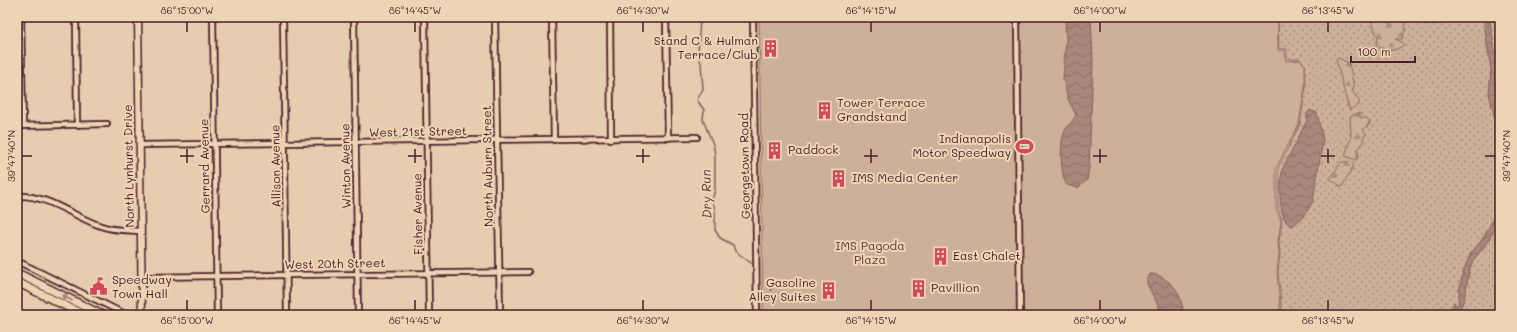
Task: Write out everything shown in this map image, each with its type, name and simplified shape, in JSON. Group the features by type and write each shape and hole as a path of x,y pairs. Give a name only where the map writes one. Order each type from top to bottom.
{"main road":[{"name":"North Lynhurst Drive","path":"138,17 142,315"},
{"path":"17,273 102,315"},
{"path":"17,282 84,315"}],"street":[{"path":"21,17 23,126"},
{"path":"76,17 77,125"},
{"name":"Gerrard Avenue","path":"213,17 216,315"},
{"name":"Allison Avenue","path":"283,17 287,315"},
{"name":"Winton Avenue","path":"354,17 358,315"},
{"name":"Fisher Avenue","path":"425,17 429,315"},
{"name":"North Auburn Street","path":"495,17 500,315"},
{"path":"552,17 554,140"},
{"path":"610,17 611,139"},
{"path":"666,17 668,138"},
{"name":"Georgetown Road","path":"753,17 757,315"},
{"path":"1017,17 1020,315"},
{"path":"17,126 107,124"},
{"name":"West 21st Street","path":"140,145 697,137"},
{"path":"17,196 39,198 106,228 141,231"},
{"path":"17,261 127,315"},
{"name":"West 20th Street","path":"142,277 528,272"}],"green space":[{"name":"Indianapolis Motor Speedway","path":"759,17 1278,17 1278,50 1285,50 1286,61 1300,60 1305,65 1305,86 1299,124 1276,168 1276,208 1281,222 1278,241 1279,254 1277,272 1281,315 763,315"},
{"path":"1278,17 1500,17 1500,315 1282,315 1278,272 1280,254 1279,241 1282,221 1278,208 1278,168 1300,124 1306,87 1305,65 1300,59 1287,59 1287,49 1279,49"},
{"path":"1395,17 1408,17 1402,39 1395,39 1402,42 1404,45 1393,50 1383,49 1376,45 1378,38 1371,20 1387,20 1389,23 1394,20"},
{"path":"1338,58 1349,63 1354,87 1352,91 1359,100 1359,105 1349,110 1336,59"},
{"path":"1360,113 1360,118 1367,118 1370,122 1369,125 1363,130 1366,134 1363,138 1363,143 1357,150 1359,155 1356,160 1345,156 1351,138 1350,116"},
{"path":"1341,162 1351,162 1354,165 1342,187 1330,179"}],"water":[{"path":"1065,17 1091,17 1093,61 1089,168 1087,180 1078,188 1067,185 1062,167 1061,152 1064,133 1076,115 1068,99 1063,79 1066,38"},
{"path":"1483,17 1489,17 1498,66 1497,108 1500,124 1495,120 1489,93 1491,70"},
{"path":"1310,110 1317,113 1323,140 1313,201 1305,215 1293,226 1284,218 1280,201 1282,174 1283,168 1307,121 1307,114"},
{"path":"1500,190 1499,213 1494,231 1471,265 1460,310 1456,315 1448,315 1454,302 1456,306 1458,305 1464,268 1471,253 1485,235 1492,221"},
{"path":"1150,274 1162,277 1178,293 1184,315 1163,315 1147,284 1147,278"}],"waterway":[{"name":"Dry Run","path":"700,17 698,55 701,63 703,89 697,100 704,110 703,120 713,144 715,154 715,190 712,200 715,210 715,230 720,238 733,245 735,251 751,263"}],"place":[{"name":"Stand C & Hulman Terrace/Club","path":"771,48"},
{"name":"Tower Terrace Grandstand","path":"824,110"},
{"name":"Indianapolis Motor Speedway","path":"1024,146"},
{"name":"Paddock","path":"775,150"},
{"name":"IMS Media Center","path":"839,178"},
{"name":"East Chalet","path":"940,256"},
{"name":"Speedway Town Hall","path":"99,287"},
{"name":"Pavillion","path":"918,288"},
{"name":"Gasoline Alley Suites","path":"829,290"}],"park label":[{"name":"IMS Pagoda Plaza","path":"870,253"}]}
